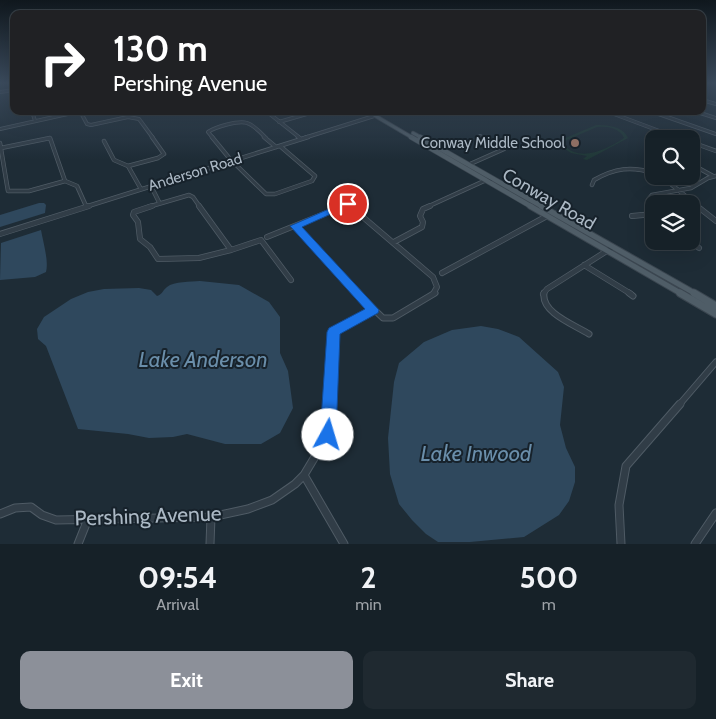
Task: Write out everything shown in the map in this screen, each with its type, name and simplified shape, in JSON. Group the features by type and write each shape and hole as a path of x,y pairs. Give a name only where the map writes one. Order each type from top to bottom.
{"main road":[{"name":"Conway Road","path":"378,115 573,225 716,314"},
{"name":"Conway Road","path":"378,115 547,216 716,306"},
{"path":"447,157 468,165"},
{"path":"517,198 542,207"},
{"path":"547,216 573,225"}],"street":[{"path":"33,115 35,122"},
{"path":"0,129 64,115"},
{"path":"82,115 87,124 91,125 128,117 139,119 164,154 158,158 128,166"},
{"path":"271,115 301,139"},
{"path":"279,122 303,115"},
{"name":"Anderson Road","path":"0,234 278,147 373,115"},
{"path":"617,115 657,130"},
{"path":"661,115 716,134"},
{"path":"240,122 249,123 278,147 314,174 314,179 275,194 266,194 208,134 210,129 240,122"},
{"path":"468,165 504,149 480,136"},
{"path":"1,148 50,138 66,180 77,186 86,206"},
{"path":"417,140 424,140"},
{"path":"104,141 114,160 128,166 141,189"},
{"path":"0,143 8,191 12,193 28,191 66,180"},
{"path":"700,146 716,152"},
{"path":"592,185 594,180 621,167 645,170"},
{"path":"700,169 714,176"},
{"path":"652,195 689,189 706,178 714,176"},
{"path":"394,242 422,227 423,222 420,216 423,209 493,179"},
{"path":"672,185 716,221"},
{"path":"151,186 160,202"},
{"path":"232,251 193,197 181,196 138,209 134,212 133,215 138,222 140,239 150,247 158,259 216,256 232,251 261,240 291,280"},
{"path":"267,237 348,204 433,277 437,284 437,289 434,294 392,318 383,318 373,310 295,226"},
{"path":"632,216 645,214"},
{"path":"709,216 716,215"},
{"path":"442,273 547,216"},
{"path":"589,334 553,312 548,306 544,295 547,289 610,249"},
{"path":"584,265 633,296"},
{"name":"Pershing Avenue","path":"0,514 15,508 31,507 42,515 56,520 211,517 248,509 272,500 295,484 304,475 328,435 334,332 373,310"},
{"path":"621,544 618,530 620,485 626,466 716,362"},
{"path":"304,475 344,544"},
{"path":"695,544 716,514"},
{"path":"210,544 211,517"},
{"path":"78,544 88,519"}],"green space":[{"path":"596,125 610,126 619,129 628,138 587,160 583,159 587,156 571,153 559,145 563,139","holes":["597,127 609,127 620,132 624,138 602,150 586,154 578,153 564,145 567,140"]}],"water":[{"path":"39,203 46,205 45,213 0,227 0,215"},
{"path":"41,230 46,257 46,272 35,277 0,280 1,243"},
{"name":"Lake Anderson","path":"200,281 239,285 269,302 280,317 280,353 288,371 293,408 280,433 261,444 225,444 187,434 173,437 149,438 78,429 46,346 38,339 37,329 44,317 71,299 88,292 104,289 139,288 151,290 157,296 170,285"},
{"name":"Lake Inwood","path":"481,326 498,329 519,337 558,372 564,387 560,425 566,448 575,467 575,482 569,501 559,515 524,537 470,542 438,542 426,534 399,504 390,474 388,438 394,382 399,363 424,342 452,330"}],"place":[{"name":"Conway Middle School","path":"575,143"}],"route":[{"path":"328,435 334,332 373,310 295,226 348,204"}]}
